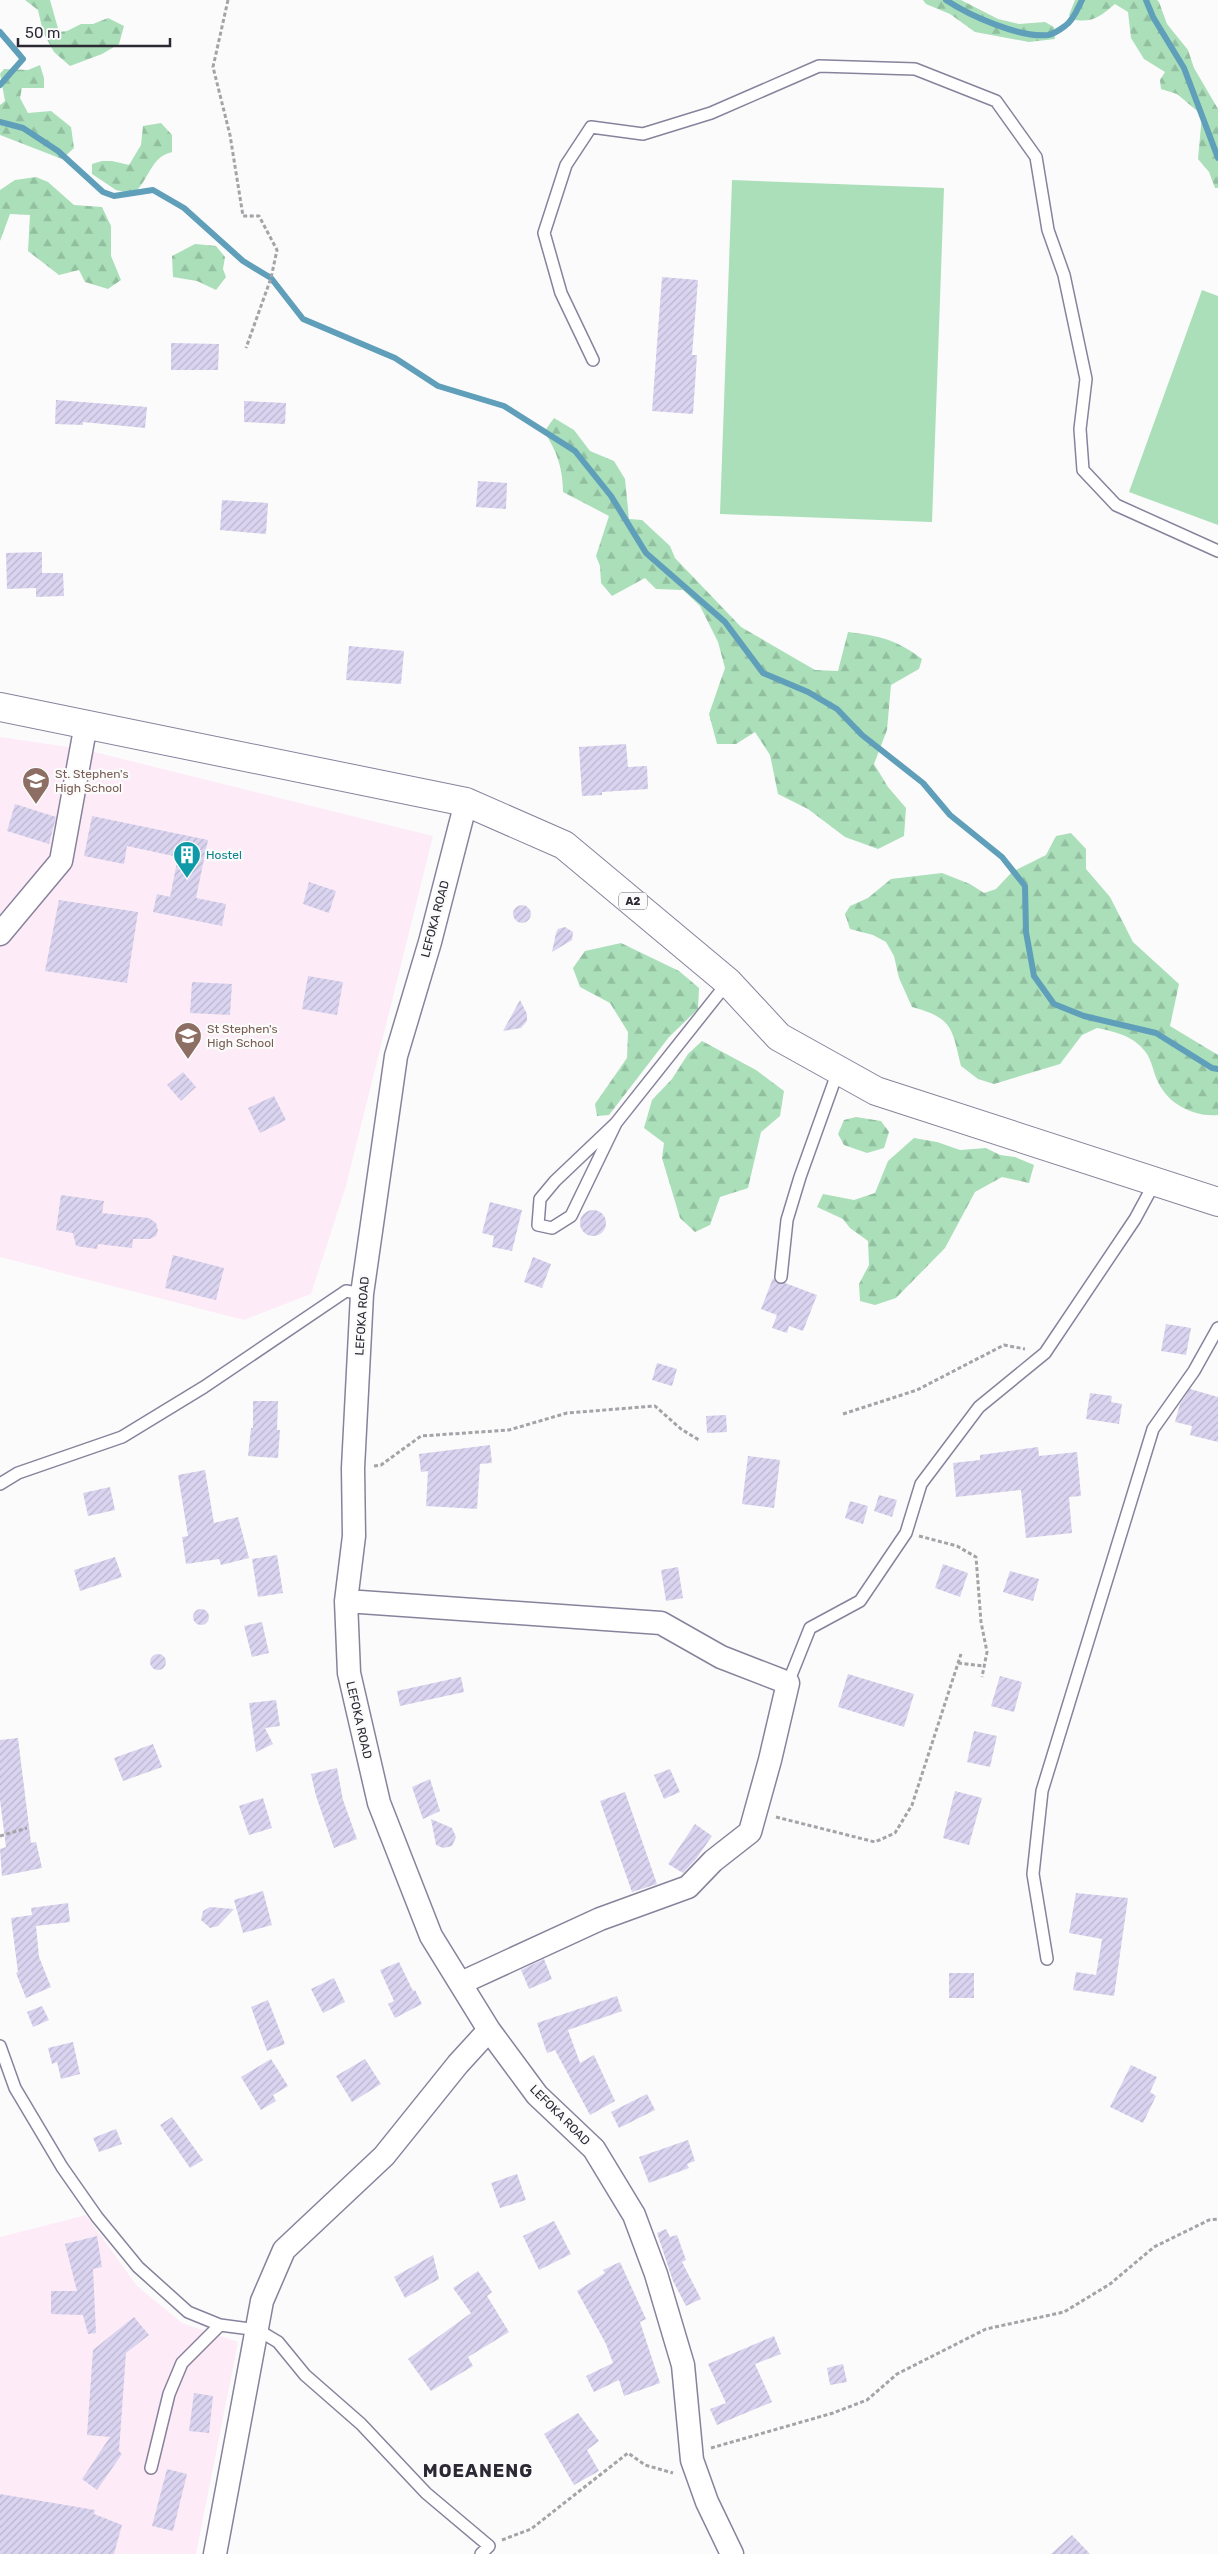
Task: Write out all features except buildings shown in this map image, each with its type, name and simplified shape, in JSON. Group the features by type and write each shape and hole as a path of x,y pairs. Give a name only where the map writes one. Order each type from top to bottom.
{"main road":[{"name":"A2","path":"0,707 466,802 564,845 728,982 779,1037 838,1071 876,1091 1218,1202"}],"street":[{"path":"0,934 61,861 86,724"},
{"name":"LEFOKA ROAD","path":"466,802 430,942 396,1056 362,1294 353,1468 354,1536 346,1601 348,1673 379,1803 431,1936 489,2030 538,2094 594,2149 634,2215 656,2274 683,2365 692,2460 707,2502 732,2554"},
{"path":"346,1601 661,1623 721,1657 788,1684 750,1832 714,1861 688,1887 600,1919 461,1983"},
{"path":"215,2554 262,2301 284,2250 384,2156 458,2064 489,2030"}],"lane":[{"path":"593,360 561,293 544,233 566,165 591,128 643,134 711,113 819,66 915,69 996,101 1036,157 1048,230 1064,275 1086,379 1080,429 1083,470 1116,505 1218,551"},
{"path":"616,1123 571,1216 552,1228 538,1225 540,1199 555,1181 616,1123 728,982"},
{"path":"781,1277 787,1220 800,1177 838,1071"},
{"path":"788,1684 810,1628 860,1601 906,1533 921,1484 979,1407 1045,1353 1135,1219 1156,1182"},
{"path":"0,1484 18,1472 122,1437 204,1387 346,1291 362,1294"},
{"path":"1047,1958 1033,1874 1042,1791 1153,1429 1194,1371 1218,1328"},
{"path":"0,2046 15,2088 62,2167 97,2217 138,2267 188,2312 220,2325 258,2330 278,2342 305,2375 361,2424 426,2493 489,2546 480,2554"},
{"path":"151,2468 169,2394 182,2363 220,2325"}],"path":[{"path":"228,0 213,67 230,135 243,216 259,216 277,250 271,278 246,348"},
{"path":"842,1414 917,1390 1004,1345 1045,1353"},
{"path":"353,1468 381,1465 421,1436 510,1430 567,1413 655,1406 681,1429 699,1440"},
{"path":"906,1533 957,1546 976,1557 981,1622 987,1652 982,1677"},
{"path":"756,1812 875,1842 895,1833 912,1804 961,1654"},
{"path":"958,1663 984,1666"},
{"path":"0,1836 27,1828"},
{"path":"489,2546 531,2529 628,2453 645,2464 677,2474 692,2460 712,2447 832,2413 867,2400 897,2374 986,2329 1064,2312 1110,2284 1154,2248 1209,2220 1218,2219"}],"shaded area":[{"name":"St Stephen's High School","path":"0,737 82,749 433,836 346,1186 311,1294 244,1320 0,1257"},
{"path":"86,2215 137,2286 182,2323 238,2342 196,2554 0,2554 0,2237"}],"green space":[{"path":"25,0 50,0 59,32 67,31 81,24 93,24 108,18 124,26 119,44 102,54 70,66 54,52 43,32 38,10"},
{"path":"923,0 961,0 998,19 1019,24 1045,22 1054,27 1055,39 1029,42 975,32 950,14 926,4"},
{"path":"1075,0 1157,0 1159,2 1167,24 1188,50 1194,68 1218,109 1218,188 1215,188 1209,172 1198,159 1202,115 1177,94 1161,89 1160,80 1165,72 1144,59 1131,38 1128,12 1115,4 1105,13 1090,20 1071,19 1069,15"},
{"path":"40,65 44,78 44,88 22,88 20,98 28,113 51,111 71,127 74,148 62,159 0,135 0,105 5,101 0,74 4,69 28,70"},
{"path":"161,123 172,135 172,152 154,164 143,183 133,194 116,190 92,174 92,164 102,161 129,165 141,145 143,126"},
{"path":"36,177 48,182 74,205 102,207 111,226 111,256 121,280 108,289 85,282 79,270 59,275 28,251 30,215 10,214 0,241 0,190 15,180"},
{"path":"732,180 944,188 932,522 720,514"},
{"path":"195,244 216,246 225,257 223,269 226,277 216,290 197,281 173,277 172,256"},
{"path":"1202,290 1218,296 1218,525 1129,492"},
{"path":"554,418 574,430 590,451 614,461 625,479 629,519 642,520 670,546 675,558 741,627 815,670 838,671 848,632 887,640 904,647 922,659 919,669 891,685 887,730 874,764 888,787 906,808 904,836 878,849 845,837 808,809 778,794 770,755 755,732 736,744 717,744 709,714 725,668 718,642 700,606 683,590 656,589 645,578 612,596 601,583 600,566 596,556 609,516 563,492 558,460 544,432"},
{"path":"1071,833 1086,849 1086,869 1110,897 1133,942 1179,984 1170,1026 1218,1055 1218,1115 1191,1112 1175,1103 1163,1090 1149,1057 1137,1043 1125,1036 1097,1028 1082,1035 1060,1064 994,1084 978,1079 961,1066 952,1033 943,1020 935,1015 912,1007 899,978 894,956 886,942 873,935 850,929 845,914 850,906 868,898 891,879 942,873 970,884 984,893 996,889 1012,872 1046,855 1056,836"},
{"path":"621,943 679,971 699,988 698,1009 669,1037 609,1115 597,1116 595,1104 627,1058 628,1032 610,1003 580,987 573,968 585,951"},
{"path":"702,1041 756,1070 784,1091 780,1116 761,1132 748,1188 720,1197 710,1225 695,1232 680,1218 662,1158 664,1143 644,1128 652,1100 672,1079 688,1054"},
{"path":"856,1117 881,1121 889,1132 884,1148 867,1153 844,1145 838,1134 844,1120"},
{"path":"914,1138 937,1142 960,1150 986,1148 1000,1155 1015,1157 1034,1165 1029,1183 1002,1177 975,1192 945,1248 896,1298 875,1305 860,1301 859,1284 869,1265 868,1241 850,1228 843,1219 817,1207 823,1194 854,1200 875,1193 888,1161"}],"waterway":[{"path":"946,0 968,13 996,25 1037,35 1048,35 1068,24 1082,0"},
{"path":"1146,0 1153,17 1184,68 1218,158"},
{"path":"0,32 23,59 0,85"},
{"path":"0,122 23,128 58,151 103,192 114,196 153,190 184,208 243,261 271,278 303,319 395,358 438,386 504,406 575,451 611,496 646,553 725,622 763,673 808,692 837,709 862,735 923,783 950,815 1002,857 1025,886 1026,932 1034,976 1054,1004 1084,1016 1156,1033 1212,1068 1218,1069"}],"place":[{"name":"St. Stephen's High School","path":"36,805"},
{"name":"Hostel","path":"187,879"},
{"name":"St Stephen's High School","path":"188,1060"}],"district":[{"name":"MOEANENG","path":"478,2471"}]}
